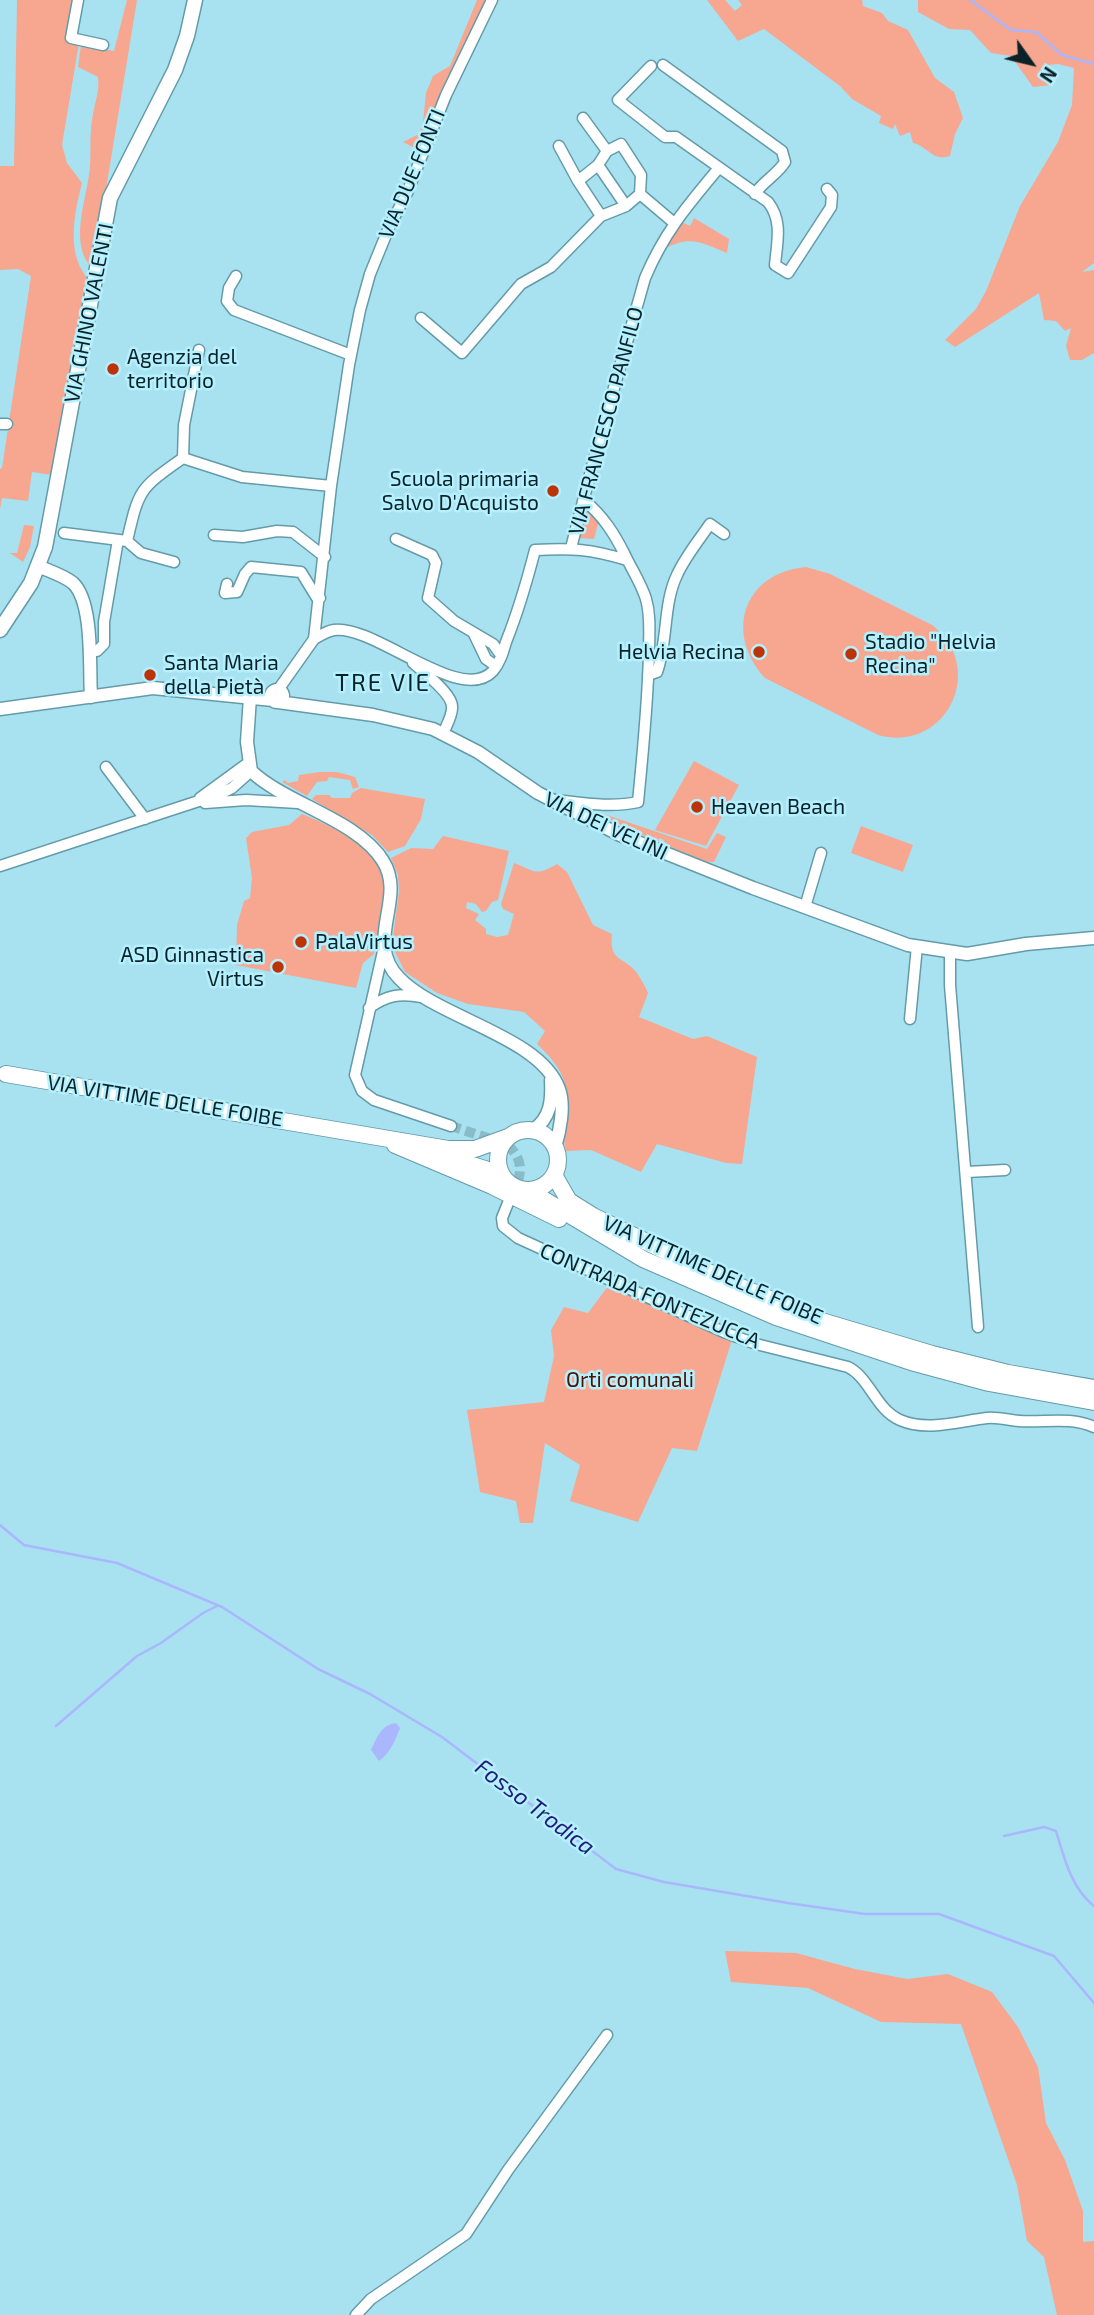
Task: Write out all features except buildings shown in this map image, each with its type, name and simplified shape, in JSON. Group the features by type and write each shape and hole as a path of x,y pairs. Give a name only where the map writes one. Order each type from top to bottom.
{"main road":[{"name":"VIA GHINO VALENTI","path":"0,630 17,607 38,566 53,511 110,198 175,70 191,22 195,0"},
{"name":"VIA VITTIME DELLE FOIBE","path":"6,1074 461,1150 489,1146 508,1137"},
{"path":"524,1130 533,1130 542,1134 555,1147 557,1166 547,1183 528,1190 512,1186 501,1174 498,1154 508,1137 524,1130"},
{"name":"VIA VITTIME DELLE FOIBE","path":"366,1133 501,1174"},
{"path":"366,1133 492,1186 643,1259"},
{"name":"VIA VITTIME DELLE FOIBE","path":"554,1175 569,1201 593,1216 729,1282 825,1322 932,1354 1008,1373 1094,1388"},
{"name":"VIA VITTIME DELLE FOIBE","path":"528,1190 643,1259 776,1317 911,1362 989,1383 1094,1402"}],"street":[{"path":"78,0 71,38 103,45"},
{"name":"VIA DUE FONTI","path":"282,695 314,639 331,486 360,310 377,255 407,193 452,83 492,0"},
{"path":"755,194 761,183 771,180 780,170 785,162 782,151 657,66 618,100 665,136 676,138 718,169 755,194 768,202 776,212 779,222 775,265 788,273 831,207 832,195 827,189"},
{"path":"583,118 607,151"},
{"path":"421,318 462,353 521,284 551,267 601,216 626,206 640,194 641,175 621,144 607,151 598,164 578,181"},
{"path":"559,146 601,216"},
{"path":"598,164 626,206"},
{"name":"VIA FRANCESCO PANFILO","path":"496,666 518,614 535,550 571,548 645,278 656,250 673,222 718,169"},
{"path":"640,194 673,222"},
{"path":"236,276 229,288 227,301 234,310 351,355"},
{"path":"183,458 184,425 199,350"},
{"path":"89,651 97,651 104,644 104,622 122,541 137,499 149,481 183,458"},
{"path":"183,458 242,477 331,486"},
{"path":"549,799 611,806 638,802 648,675 649,618 646,600 636,574 614,533 599,512 584,500"},
{"path":"648,675 657,672 660,662 676,576 710,524 724,534"},
{"path":"214,535 243,537 277,531 293,532 325,557"},
{"path":"64,533 122,541 141,553 174,562"},
{"path":"396,539 432,555 436,563 428,597 454,621 493,644 502,655"},
{"path":"571,548 627,559"},
{"path":"38,566 74,584 80,594 87,618 91,697"},
{"path":"227,584 225,593 237,592 245,573 251,568 301,572 317,598 320,598"},
{"path":"314,639 326,632 345,630 361,634 443,674 464,680 491,674 496,666 486,659 474,634"},
{"path":"403,655 447,694 452,710 443,734"},
{"name":"VIA DEI VELINI","path":"0,709 153,688 250,697 282,695 433,729 478,752 525,786 594,823 657,851 917,946 967,954 1026,944 1094,938"},
{"path":"250,697 247,742 250,767 258,778 349,830 372,848 383,860 391,886 384,927 384,946 355,1075 362,1091 374,1100 451,1125"},
{"path":"106,767 145,819"},
{"path":"0,866 192,803 250,767"},
{"path":"192,803 246,800 301,803"},
{"path":"805,907 821,853"},
{"path":"384,946 391,969 400,979 427,999 528,1054 544,1066 558,1087 561,1099 555,1147"},
{"path":"910,1019 917,946"},
{"path":"950,952 950,985 978,1326"},
{"path":"369,1008 388,996 400,994 427,999"},
{"path":"533,1130 547,1116 551,1106 551,1076"},
{"path":"967,1172 1005,1170"},
{"name":"CONTRADA FONTEZUCCA","path":"508,1203 502,1218 503,1227 517,1238 726,1333 756,1344 848,1367 859,1376 882,1406 901,1421 954,1424 998,1418 1020,1421 1069,1420 1094,1427"},
{"path":"356,2315 371,2300 466,2234 508,2171 607,2035"}],"green space":[{"path":"17,0 72,0 70,39 79,43 62,145 67,163 82,183 74,221 75,248 83,272 91,282 52,475 32,472 28,501 2,498 0,509 0,469 31,276 18,269 0,270 0,166 14,166"},
{"path":"127,0 137,0 93,269 82,249 80,224 90,168 91,127 98,93 98,77 78,67 81,45 114,51"},
{"path":"477,0 488,0 421,151 403,142 419,134 426,93 433,76 450,66"},
{"path":"707,0 725,0 735,11 742,5 738,0 862,0 863,6 882,13 888,21 908,30 935,78 954,92 963,118 955,134 950,156 939,157 913,143 910,132 900,136 895,124 893,129 879,123 881,116 852,99 840,86 764,29 738,41"},
{"path":"918,0 1094,0 1094,263 1082,272 1094,270 1094,353 1082,360 1070,360 1066,346 1071,328 1065,331 1056,321 1044,320 1039,293 955,347 945,340 976,309 986,291 1020,206 1058,142 1072,105 1074,68 1058,64 1047,65 1051,85 1033,87 1011,56 991,53 970,30 949,29 918,12"},
{"path":"694,218 729,239 727,253 698,242 676,243 668,247 665,244 680,221 690,226"},
{"path":"585,506 599,520 594,539 579,538"},
{"path":"24,525 34,526 30,547 23,562 10,553 17,553"},
{"path":"806,567 830,574 932,625 949,643 957,663 957,684 951,703 940,720 923,732 902,737 878,735 765,678 752,661 745,643 743,625 746,608 755,593 767,581 784,572"},
{"name":"Heaven Beach","path":"694,761 739,785 706,846 655,830"},
{"path":"337,772 355,777 359,787 353,789 350,780 329,777 327,781 317,782 307,796 282,782 298,781 299,775"},
{"path":"361,788 425,799 421,819 405,846 388,852 372,835 312,799 316,795 350,798 352,793"},
{"path":"601,813 707,849 717,833 726,837 714,862 707,862 663,844 664,840 659,838 658,842 600,815"},
{"path":"302,814 330,826 358,843 378,866 384,880 385,896 374,954 363,963 356,988 236,965 237,925 244,901 250,898 252,878 246,838 252,832 289,825"},
{"path":"861,826 913,845 903,872 851,853"},
{"path":"443,836 509,851 498,900 482,912 476,904 467,902 466,908 479,914 475,920 486,929 486,934 497,937 508,935 514,914 503,909 501,904 514,863 539,872 557,864 567,872 593,925 612,934 615,954 632,967 644,985 648,993 639,1017 693,1039 707,1036 757,1057 742,1164 726,1163 657,1144 641,1172 591,1150 566,1151 566,1091 557,1066 537,1044 545,1031 524,1012 468,1004 437,993 405,972 395,952 393,937 399,891 398,875 391,858 411,848 433,849"},
{"name":"Orti comunali","path":"609,1285 732,1340 697,1451 672,1448 638,1522 570,1501 580,1465 545,1443 533,1523 520,1523 516,1501 480,1492 467,1410 544,1402 554,1356 551,1330 564,1307 588,1313"},
{"path":"725,1951 796,1953 855,1969 907,1979 948,1974 992,1992 1018,2027 1038,2067 1046,2123 1065,2160 1083,2211 1083,2242 1094,2241 1094,2315 1057,2315 1044,2257 1027,2241 1017,2185 961,2024 881,2022 808,1988 731,1982"}],"water":[{"path":"396,1723 400,1728 396,1737 389,1751 379,1761 371,1750 383,1729"}],"waterway":[{"path":"970,0 1011,30 1036,32 1062,55 1094,64"},
{"name":"Fosso Trodica","path":"0,1525 24,1545 117,1563 222,1607 318,1669 370,1694 442,1737 616,1869 664,1882 865,1914 939,1914 1054,1956 1094,2003"},
{"path":"56,1726 137,1656 217,1606"},
{"path":"1004,1836 1044,1827 1056,1831 1074,1881 1094,1906"}],"tunnel":[{"path":"451,1126 506,1144 513,1150 520,1164 520,1171 509,1202"}],"place":[{"name":"Agenzia del territorio","path":"113,369"},
{"name":"Scuola primaria Salvo D'Acquisto","path":"553,491"},
{"name":"Helvia Recina","path":"759,652"},
{"name":"Stadio \"Helvia Recina\"","path":"851,654"},
{"name":"Santa Maria della Pietà","path":"150,675"},
{"name":"Heaven Beach","path":"697,807"},
{"name":"PalaVirtus","path":"301,942"},
{"name":"ASD Ginnastica Virtus","path":"278,967"}],"district":[{"name":"TRE VIE","path":"383,683"}]}
